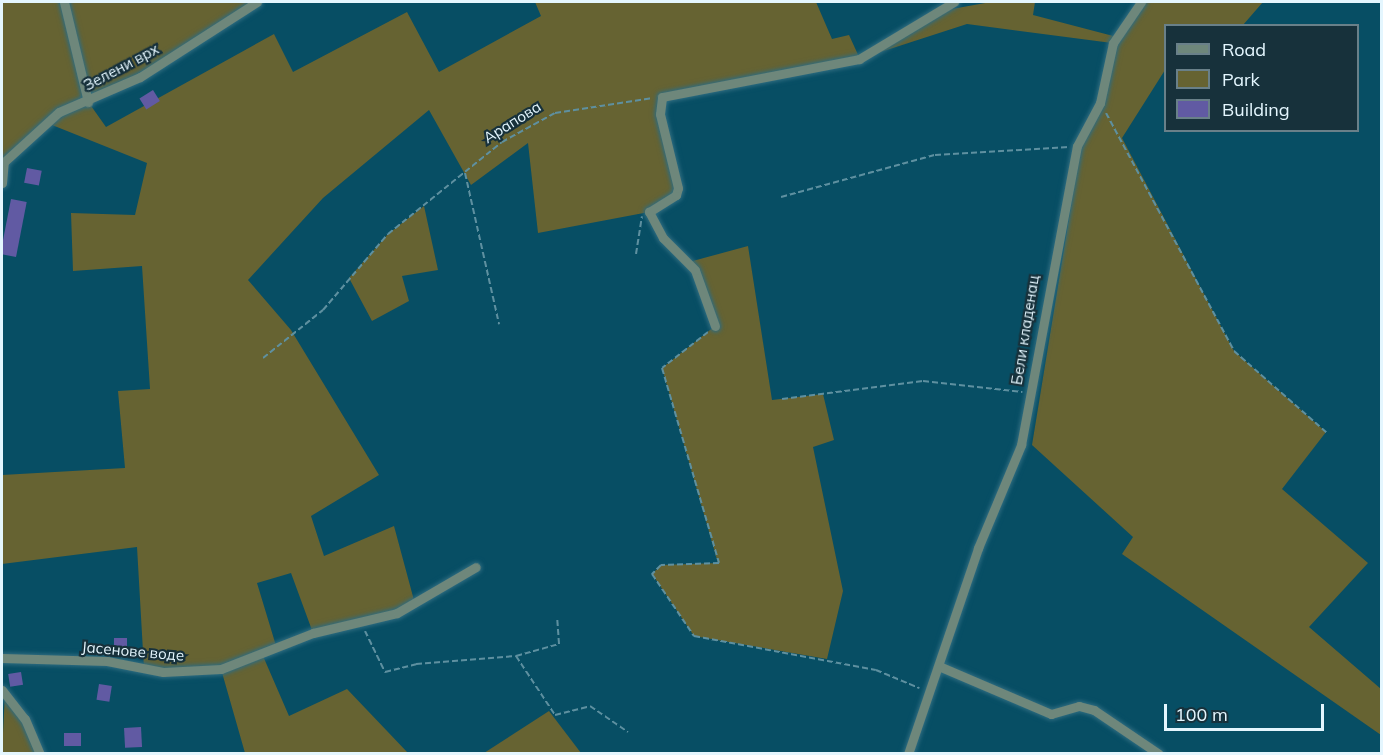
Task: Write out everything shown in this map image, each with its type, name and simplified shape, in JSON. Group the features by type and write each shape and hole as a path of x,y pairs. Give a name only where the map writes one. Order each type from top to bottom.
{"street":[{"path":"64,2 88,102"},
{"name":"Зелени врх","path":"2,183 3,162 59,112 88,102 140,77 257,2"},
{"path":"716,326 695,270 663,238 649,212 672,199 678,188 660,114 662,97 859,59 954,2"},
{"name":"Бели кладенац","path":"908,753 928,692 941,667 978,548 1021,446 1077,146 1100,103 1113,43 1142,2"},
{"name":"Јасенове воде","path":"2,658 106,661 163,672 221,669 313,633 362,623 416,604 476,567"},
{"path":"941,667 1051,714 1079,706 1094,710 1160,753"},
{"path":"2,690 26,719 40,753"}],"path":[{"name":"Арапова","path":"263,358 323,310 388,234 502,142 555,113 662,97"},
{"path":"1100,103 1234,351 1326,432"},
{"path":"781,197 935,155 1077,146"},
{"path":"465,174 499,324"},
{"path":"636,254 636,228 649,212"},
{"path":"716,326 662,368 719,563 661,565 652,574 694,636 876,670 928,692"},
{"path":"782,399 923,381 1031,393"},
{"path":"362,623 385,672 416,664 516,656 559,644 557,618"},
{"path":"516,656 555,715 590,706 628,732"}],"green space":[{"path":"2,2 257,2 89,103 106,127 274,34 293,72 407,12 439,72 541,16 535,2 816,2 832,39 849,35 860,59 676,91 660,104 678,188 649,212 538,233 528,143 471,185 429,110 323,198 248,280 291,330 379,475 311,516 324,556 394,526 415,604 313,633 291,573 257,583 277,649 263,656 289,716 347,689 408,753 245,753 221,669 144,669 137,547 2,564 2,475 125,468 118,391 150,389 142,266 73,271 71,213 135,215 147,163 47,123 2,162"},
{"path":"991,2 1035,2 1033,15 1117,37 1141,2 1263,2 1244,24 1164,24 1164,72 1122,138 1234,351 1326,432 1282,489 1368,563 1309,627 1381,689 1381,735 1122,554 1133,537 1032,445 1080,151 1100,103 1112,43 967,24 861,58 946,10"},
{"path":"424,206 438,270 402,276 409,301 372,321 349,278 388,234"},
{"path":"748,246 772,400 823,394 834,440 813,447 843,591 827,659 694,636 652,574 661,565 718,563 662,368 715,326 689,262"},
{"path":"5,693 40,753 2,753"},
{"path":"549,711 581,753 484,753"}],"building":[{"path":"153,90 160,101 146,110 139,98"},
{"path":"27,168 42,171 39,186 24,183"},
{"path":"11,199 27,202 16,257 2,254"},
{"path":"114,638 127,638 127,655 114,655"},
{"path":"21,672 23,685 10,687 8,674"},
{"path":"99,684 112,686 109,702 96,700"},
{"path":"141,727 142,747 125,748 124,728"},
{"path":"64,733 81,733 81,746 64,746"}]}
